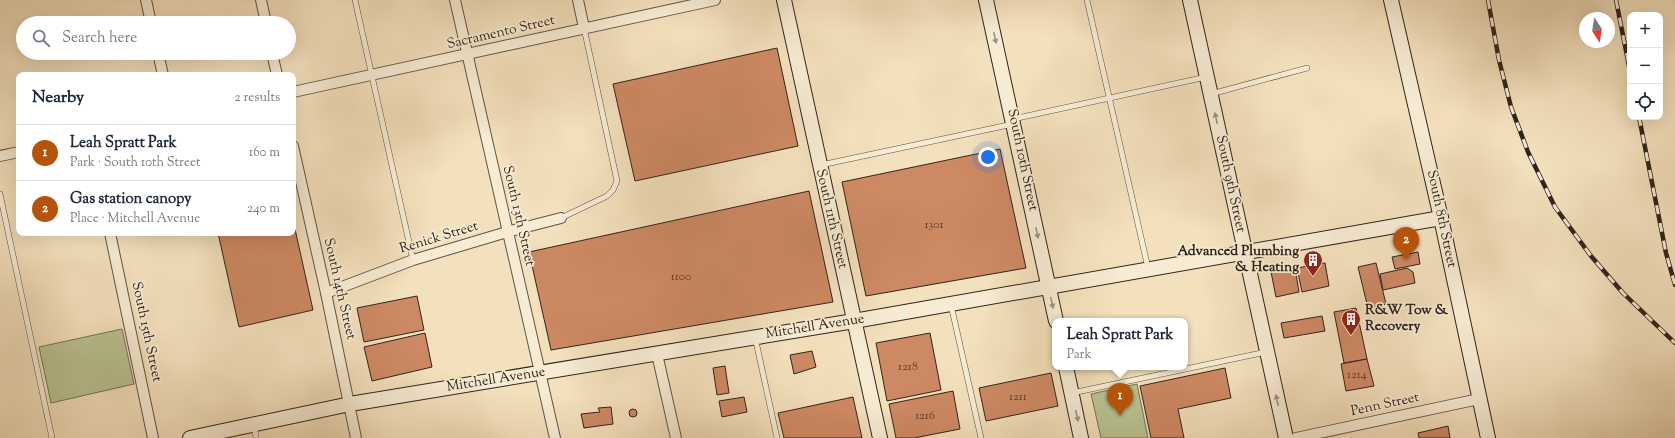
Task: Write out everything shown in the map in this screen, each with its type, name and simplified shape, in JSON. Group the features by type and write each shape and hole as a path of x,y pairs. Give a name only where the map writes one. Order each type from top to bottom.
{"main road":[{"name":"South 11th Street","path":"784,0 880,438"},
{"name":"South 10th Street","path":"986,0 1055,318"},
{"name":"South 9th Street","path":"1190,0 1286,438"},
{"name":"South 8th Street","path":"1391,0 1441,218 1488,438"},
{"name":"Mitchell Avenue","path":"190,438 350,404 854,321 1148,268 1441,218"},
{"path":"1067,370 1081,438"}],"street":[{"path":"146,0 149,16"},
{"path":"261,0 264,16"},
{"name":"South 13th Street","path":"455,0 555,438"},
{"path":"578,0 584,28"},
{"name":"Sacramento Street","path":"296,91 372,76 584,28 681,4 715,0"},
{"path":"160,60 162,72"},
{"path":"274,60 276,72"},
{"path":"0,156 16,153"},
{"name":"South 14th Street","path":"296,159 350,404 356,438"},
{"name":"Renick Street","path":"326,293 413,260 507,232 562,218"},
{"name":"South 15th Street","path":"111,236 153,438"},
{"path":"657,354 676,438"},
{"name":"Penn Street","path":"1296,438 1479,399"}],"lane":[{"path":"355,0 413,260"},
{"path":"1086,0 1148,268"},
{"path":"562,218 607,196 613,190 617,181 584,28"},
{"path":"1211,94 1307,68"},
{"path":"819,165 1108,98 1207,77"},
{"path":"0,194 52,438"},
{"path":"951,304 981,438"},
{"path":"755,337 777,438"},
{"path":"1188,369 1267,352"},
{"path":"1071,393 1181,370"},
{"path":"253,424 256,438"}],"green space":[{"path":"122,329 134,384 51,403 39,347"},
{"path":"1137,384 1148,438 1101,438 1091,394"}],"building":[{"path":"777,48 798,146 635,181 613,84"},
{"path":"1000,149 1026,268 866,296 842,182"},
{"path":"809,191 833,302 551,350 529,252"},
{"path":"296,234 313,310 239,327 219,236 296,236"},
{"path":"1418,252 1420,264 1395,269 1392,257"},
{"name":"Advanced Plumbing & Heating","path":"1325,263 1329,286 1302,292 1297,268"},
{"path":"1376,263 1386,304 1368,308 1358,267"},
{"name":"Advanced Plumbing & Heating","path":"1295,268 1299,292 1276,297 1271,272"},
{"path":"1407,268 1413,272 1415,283 1383,290 1380,274"},
{"path":"417,296 424,330 364,342 357,308"},
{"name":"R&W Tow & Recovery","path":"1356,308 1367,359 1344,363 1334,312"},
{"path":"1322,316 1325,331 1284,338 1281,323"},
{"path":"425,333 432,367 372,381 364,347"},
{"path":"930,333 941,390 887,401 876,343"},
{"path":"812,351 816,367 794,374 790,355"},
{"name":"R&W Tow & Recovery","path":"1367,359 1374,386 1346,391 1341,364"},
{"path":"725,366 729,393 717,395 713,368"},
{"path":"1225,368 1231,398 1178,409 1184,438 1151,438 1140,386"},
{"path":"1051,373 1058,406 986,421 979,388"},
{"path":"953,391 960,429 914,438 896,438 889,404"},
{"path":"744,397 747,412 722,417 719,401"},
{"path":"853,397 862,438 784,438 778,413"},
{"path":"611,407 613,424 584,428 581,414 600,412 598,408"},
{"path":"631,409 635,409 637,413 635,417 631,417 629,415 629,411"},
{"path":"1448,426 1450,438 1419,438 1418,433"}],"railway":[{"path":"1488,0 1499,60 1511,107 1528,152 1555,207 1591,256 1623,293 1675,343"},
{"path":"1616,0 1627,56"},
{"path":"1640,120 1666,253 1675,285"}],"place":[{"name":"Gas station canopy","path":"1406,260"},
{"name":"Advanced Plumbing & Heating","path":"1313,277"},
{"name":"R&W Tow & Recovery","path":"1351,336"},
{"name":"Leah Spratt Park","path":"1120,416"}]}
